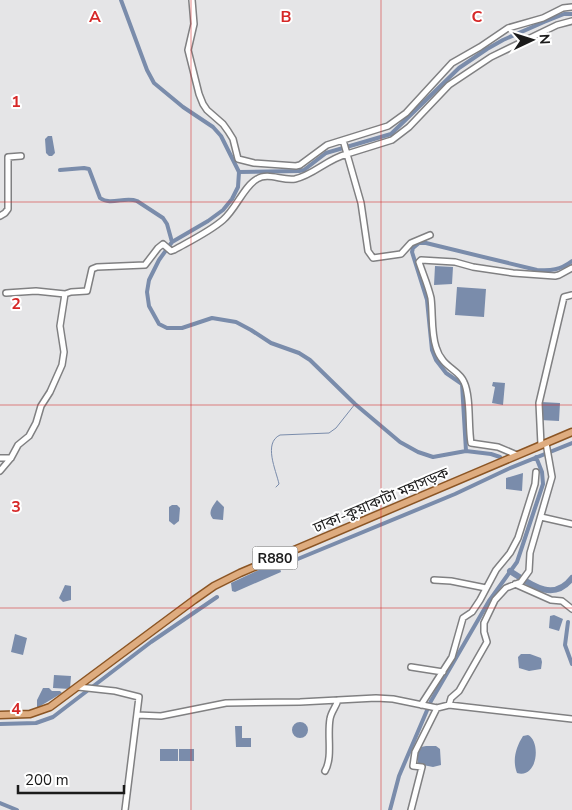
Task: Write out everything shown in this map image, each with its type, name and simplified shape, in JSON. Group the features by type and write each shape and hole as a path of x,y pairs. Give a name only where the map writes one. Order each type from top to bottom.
{"main road":[{"name":"ঢাকা-কুয়াকাটা মহাসড়ক","path":"0,715 24,715 39,712 55,704 214,586 240,573 572,432"}],"street":[{"path":"192,0 194,24 188,50 203,104 228,131 233,139 238,159 254,163 296,166 327,145 344,142 388,126 406,113 452,62 476,50 508,28 543,18 563,8 572,7"},
{"path":"6,293 36,291 65,294 86,291 91,272 94,268 145,266 163,244 171,250 188,242 223,220 235,207 250,185 258,178 267,176 290,179 300,177 319,169 346,153 392,140 409,128 449,85 491,56 557,24 572,21"},
{"path":"344,142 361,203 368,251 373,258 401,254 411,243 430,236"},
{"path":"0,216 6,213 8,209 8,157 21,156"},
{"path":"517,455 498,448 471,442 465,383 439,356 435,344 434,320 428,284 419,262 421,260 442,260 487,270 555,276 572,268"},
{"path":"0,472 36,423 41,406 50,392 64,359 64,346 60,326 65,294"},
{"path":"449,705 451,698 459,691 487,642 484,623 495,600 506,588 521,582 529,571 530,553 552,477 544,444 539,403 564,298 572,295"},
{"path":"0,458 11,458"},
{"path":"421,705 452,657 458,628 463,618 472,612 496,570 510,553 518,538 535,484 536,472"},
{"path":"541,517 572,524"},
{"path":"434,580 451,581 486,588"},
{"path":"514,584 551,600 562,600 572,609"},
{"path":"411,667 443,672"},
{"path":"78,687 115,691 139,697 125,810"},
{"path":"137,715 162,716 226,703 376,698 437,708 449,705 572,720"},
{"path":"325,771 329,763 330,720 338,700"},
{"path":"411,810 422,767 413,766 415,752 437,708"}],"water":[{"path":"48,136 52,136 55,153 52,156 46,153 45,139"},
{"path":"435,266 453,267 452,284 434,285"},
{"path":"457,287 486,289 484,317 455,315"},
{"path":"493,382 505,383 503,405 492,403 495,387 492,386"},
{"path":"541,402 560,403 559,421 540,420"},
{"path":"523,473 522,491 506,489 506,478"},
{"path":"217,500 224,507 223,520 213,519 211,516 211,509"},
{"path":"177,505 180,508 179,521 174,525 169,521 169,507"},
{"path":"278,561 281,572 235,592 232,591 231,583"},
{"path":"65,585 71,586 71,600 63,602 59,598"},
{"path":"554,615 563,619 559,631 549,628 550,616"},
{"path":"15,634 27,638 23,655 11,652"},
{"path":"521,654 530,654 541,658 541,669 529,671 519,668 518,657"},
{"path":"54,675 71,676 70,689 53,688"},
{"path":"43,688 49,688 52,691 60,691 62,693 37,708 37,700"},
{"path":"300,722 306,724 308,730 306,736 300,738 294,736 292,730 294,724"},
{"path":"235,726 242,726 242,738 251,738 251,747 236,747"},
{"path":"528,735 535,744 536,751 533,765 524,773 517,773 515,758 518,745 523,736"},
{"path":"436,746 440,749 441,765 433,767 418,764 417,754 421,747"},
{"path":"160,749 178,749 178,761 160,761"},
{"path":"179,749 194,749 194,761 179,761"}],"waterway":[{"path":"121,0 147,70 154,83 183,107 213,127 221,136 239,172"},
{"path":"500,457 466,451 433,457 418,452 400,442 355,404 310,360 299,353 271,343 236,322 212,318 182,328 167,328 159,324 149,306 147,292 149,280 159,260 172,242 208,221 223,210 232,199 238,187 239,172 304,170 326,153 391,134 459,68 487,49 544,22 564,14 572,14"},
{"path":"60,170 89,169 100,198 109,201 137,201 163,218 167,224 172,242"},
{"path":"466,451 462,384 446,373 436,360 432,350 427,300 412,252 413,248 419,243 426,243 537,270 555,269 572,261"},
{"path":"276,487 279,484 271,450 275,439 280,435 329,433 336,428 355,404"},
{"path":"276,568 572,443"},
{"path":"390,810 399,776 431,701 489,601 517,562 543,484 542,472 536,457"},
{"path":"510,571 533,586 549,590 565,585 572,578"},
{"path":"0,724 36,723 53,717 151,642 217,597"},
{"path":"568,622 565,645 572,664"},
{"path":"0,803 17,810"}]}
